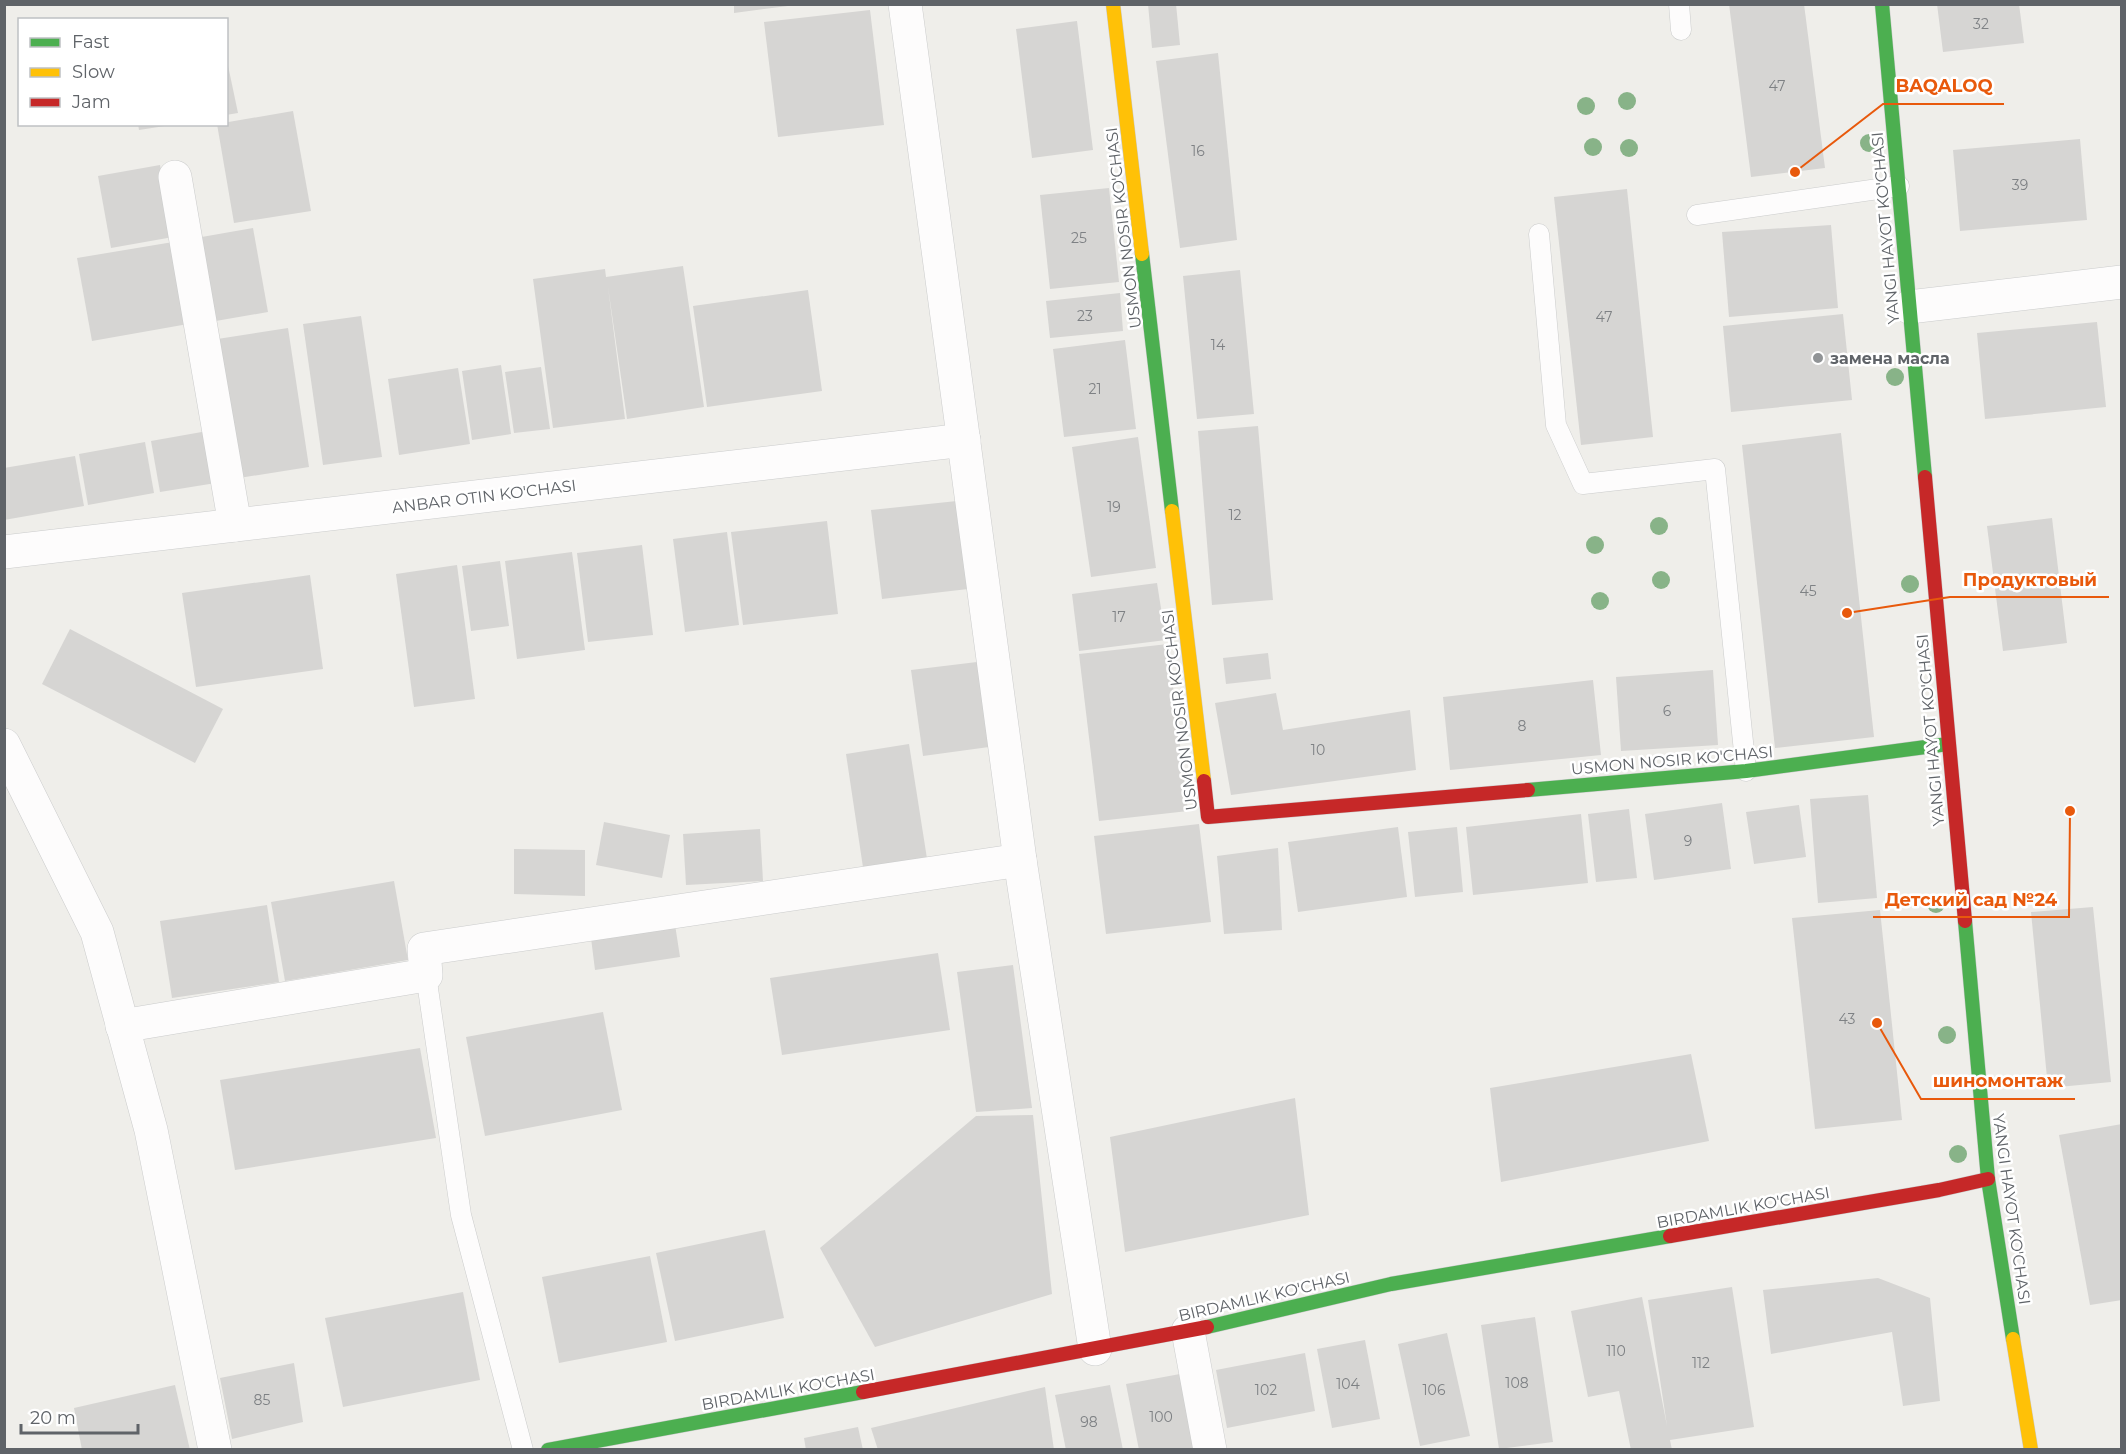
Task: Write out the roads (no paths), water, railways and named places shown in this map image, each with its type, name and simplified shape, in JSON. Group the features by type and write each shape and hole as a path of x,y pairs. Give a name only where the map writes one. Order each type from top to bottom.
{"street":[{"path":"905,4 1020,860 1095,1349"},
{"name":"USMON NOSIR KO'CHASI","path":"1113,4 1208,817 1746,771 1948,744"},
{"name":"YANGI HAYOT KO'CHASI","path":"1882,4 1988,1179 2031,1449"},
{"path":"175,177 235,525"},
{"path":"1909,308 2121,282"},
{"name":"ANBAR OTIN KO'CHASI","path":"4,552 964,440"},
{"path":"4,744 97,932 151,1130 215,1449"},
{"path":"122,1026 426,975 424,949 1020,860"},
{"name":"BIRDAMLIK KO'CHASI","path":"548,1449 1188,1331 1391,1284 1927,1192 1988,1179"},
{"path":"1188,1331 1210,1449"}],"lane":[{"path":"1679,4 1681,30"},
{"path":"1697,215 1899,186"},
{"path":"1539,234 1556,425 1583,484 1714,469 1746,771"},
{"path":"426,975 461,1215 523,1449"}],"place":[{"name":"BAQALOQ","path":"1795,172"},
{"name":"замена масла","path":"1818,358"},
{"name":"Продуктовый","path":"1847,613"},
{"name":"Детский сад №24","path":"2070,811"},
{"name":"шиномонтаж","path":"1877,1023"}]}
